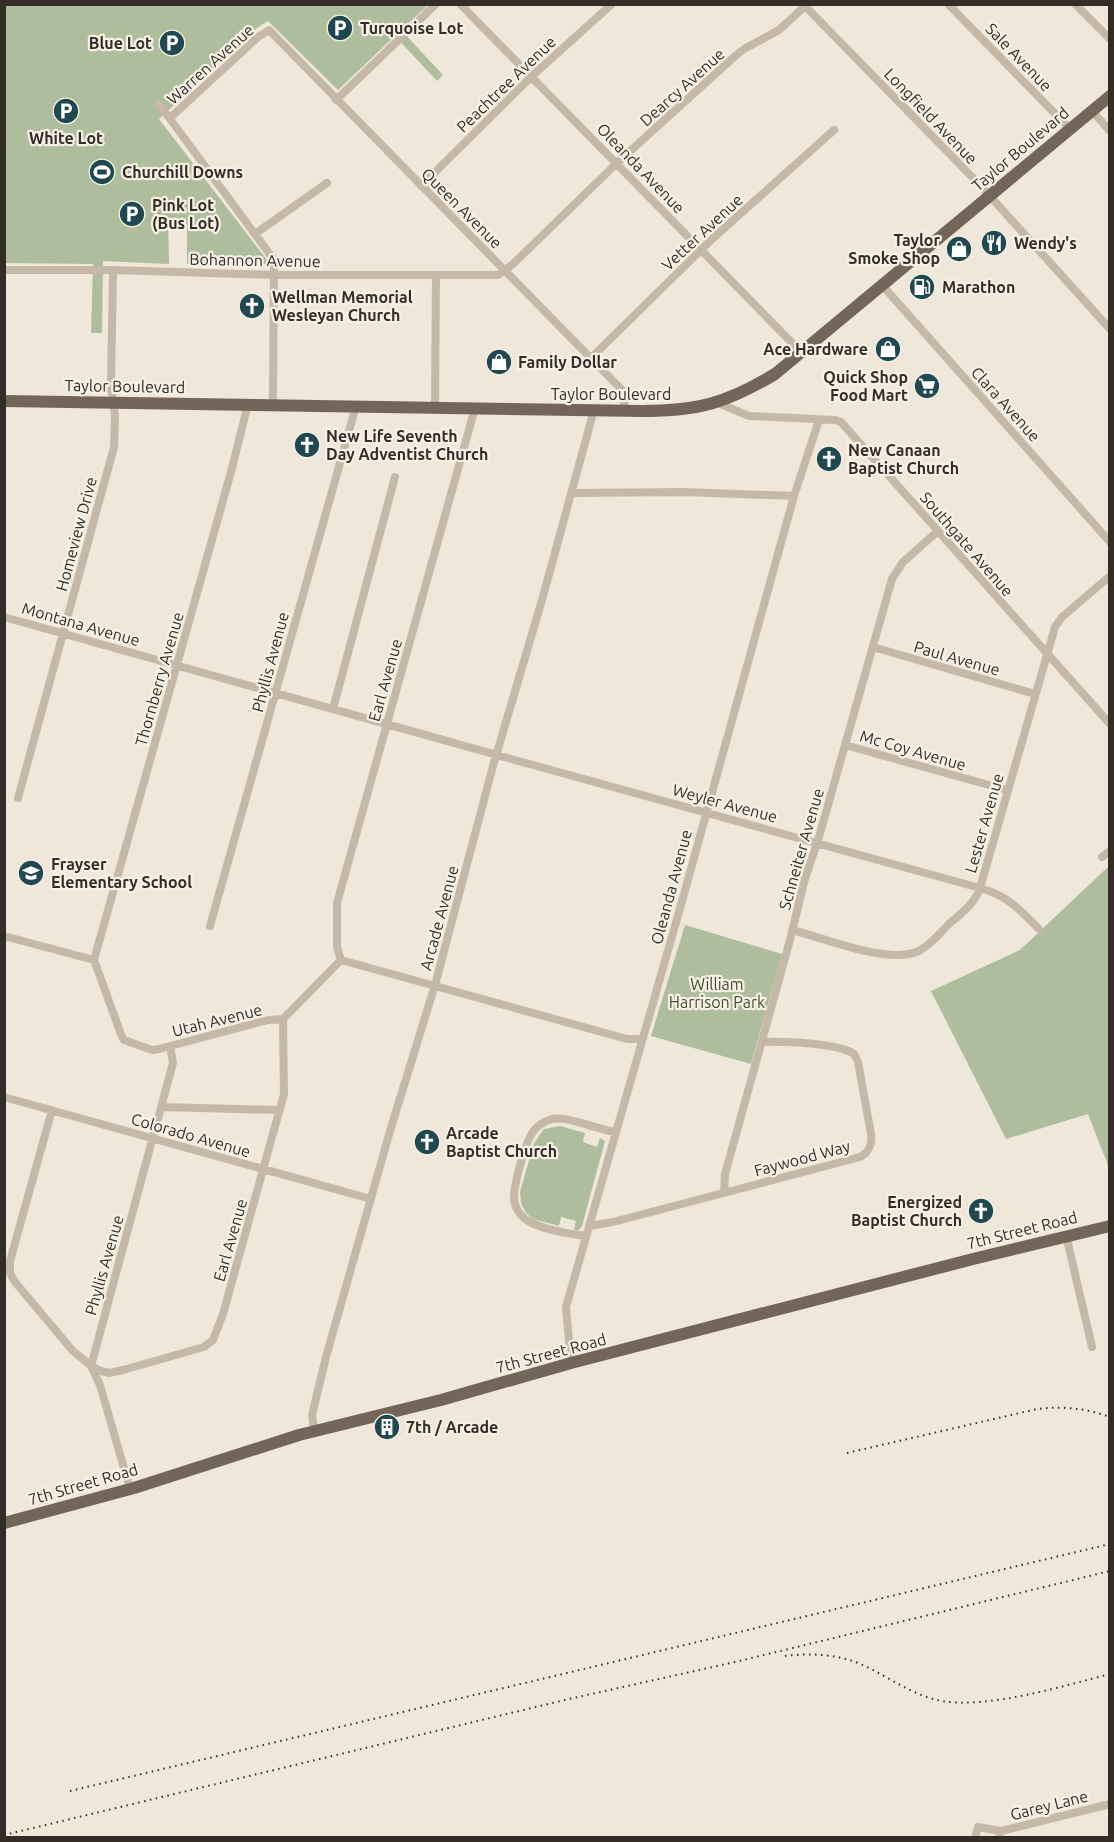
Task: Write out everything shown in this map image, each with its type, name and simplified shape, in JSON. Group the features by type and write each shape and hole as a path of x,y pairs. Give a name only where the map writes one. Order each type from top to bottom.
{"main road":[{"name":"Taylor Boulevard","path":"4,401 624,411 683,410 718,403 739,395 775,374 1110,96"},
{"name":"7th Street Road","path":"4,1523 130,1489 280,1440 441,1400 571,1363 1066,1235 1110,1226"}],"street":[{"path":"336,100 436,4"},
{"name":"Oleanda Avenue","path":"460,4 801,352"},
{"name":"Peachtree Avenue","path":"421,186 532,76 612,4"},
{"name":"Sale Avenue","path":"948,4 1070,129"},
{"path":"1075,4 1110,39"},
{"name":"Dearcy Avenue","path":"505,270 617,163 734,57 778,30 804,5"},
{"name":"Longfield Avenue","path":"804,5 990,196 1110,329"},
{"name":"Queen Avenue","path":"269,30 624,392 624,411"},
{"name":"Warren Avenue","path":"170,118 258,37 269,30"},
{"path":"159,104 274,260 276,275 273,404"},
{"path":"1092,111 1110,131"},
{"name":"Vetter Avenue","path":"591,358 701,250 834,130"},
{"path":"255,234 327,183"},
{"name":"Bohannon Avenue","path":"4,270 487,276 498,275 505,270"},
{"name":"Homeview Drive","path":"18,798 114,447 116,431 111,386 113,270"},
{"path":"435,407 436,275"},
{"name":"Clara Avenue","path":"882,285 1110,542"},
{"name":"Southgate Avenue","path":"718,403 749,416 841,422 1110,724"},
{"name":"Thornberry Avenue","path":"94,960 248,404"},
{"name":"Phyllis Avenue","path":"210,926 356,406"},
{"name":"Earl Avenue","path":"340,960 337,947 338,903 475,408"},
{"name":"Arcade Avenue","path":"314,1432 312,1415 371,1199 435,985 496,755 594,410"},
{"name":"Oleanda Avenue","path":"571,1363 566,1307 681,905 794,496 819,420"},
{"path":"333,709 395,477"},
{"path":"572,493 685,492 794,496"},
{"name":"Schneiter Avenue","path":"724,1193 725,1174 804,882 896,571 938,531"},
{"name":"Lester Avenue","path":"792,930 878,954 905,955 928,945 973,901 980,888 1057,623 1110,576"},
{"name":"Montana Avenue","path":"4,617 496,755"},
{"name":"Paul Avenue","path":"873,647 1035,694"},
{"name":"Mc Coy Avenue","path":"845,745 1007,790"},
{"name":"Weyler Avenue","path":"496,755 999,894 1012,902 1039,929"},
{"path":"1102,857 1110,851"},
{"path":"4,936 94,960"},
{"name":"Utah Avenue","path":"94,960 124,1040 152,1050 268,1020 283,1019 340,960"},
{"path":"340,960 355,966 383,971 627,1039 642,1039"},
{"name":"Earl Avenue","path":"91,1366 109,1373 204,1347 213,1340 223,1314 284,1094 283,1019"},
{"name":"Faywood Way","path":"589,1226 613,1222 864,1155 871,1146 869,1120 858,1062 854,1054 840,1048 790,1041 762,1042"},
{"name":"Phyllis Avenue","path":"91,1366 173,1063 170,1046"},
{"name":"Colorado Avenue","path":"4,1097 371,1199"},
{"path":"161,1107 280,1110"},
{"path":"52,1110 10,1267 15,1282 72,1350 91,1366 100,1385 130,1489"},
{"path":"586,1236 530,1222 519,1213 515,1206 514,1194 529,1139 539,1125 553,1119 616,1132"},
{"path":"1066,1235 1092,1347"},
{"name":"Garey Lane","path":"975,1838 978,1827 1000,1834 1110,1804"}],"green space":[{"name":"Churchill Downs","path":"5,5 428,5 401,30 443,75 437,81 395,36 338,90 268,21 257,28 159,119 270,264 187,264 187,224 168,224 169,264 103,261 102,333 91,333 93,264 5,263"},
{"path":"1109,866 1109,1168 1088,1114 1006,1139 931,991 1020,950"},
{"name":"William Harrison Park","path":"685,925 782,954 751,1064 651,1036"},
{"path":"560,1126 585,1133 583,1142 597,1147 600,1138 605,1141 582,1226 578,1231 574,1230 576,1221 561,1217 559,1226 533,1219 526,1213 521,1203 520,1192 534,1143 544,1129"}],"railway":[{"path":"847,1453 1037,1409 1074,1409 1110,1417"},
{"path":"70,1791 1110,1544"},
{"path":"4,1835 1110,1571"},
{"path":"785,1656 822,1655 849,1660 919,1694 942,1701 960,1703 1026,1695 1110,1674"}],"place":[{"name":"Turquoise Lot","path":"340,28"},
{"name":"Blue Lot","path":"172,43"},
{"name":"White Lot","path":"66,111"},
{"name":"Churchill Downs","path":"102,172"},
{"name":"Pink Lot (Bus Lot)","path":"132,214"},
{"name":"Wendy's","path":"994,243"},
{"name":"Taylor Smoke Shop","path":"959,249"},
{"name":"Marathon","path":"922,287"},
{"name":"Wellman Memorial Wesleyan Church","path":"252,306"},
{"name":"Ace Hardware","path":"888,349"},
{"name":"Family Dollar","path":"499,362"},
{"name":"Quick Shop Food Mart","path":"927,386"},
{"name":"New Life Seventh Day Adventist Church","path":"307,445"},
{"name":"New Canaan Baptist Church","path":"829,459"},
{"name":"Frayser Elementary School","path":"31,873"},
{"name":"Arcade Baptist Church","path":"427,1142"},
{"name":"Energized Baptist Church","path":"981,1211"},
{"name":"7th / Arcade","path":"387,1427"}]}
